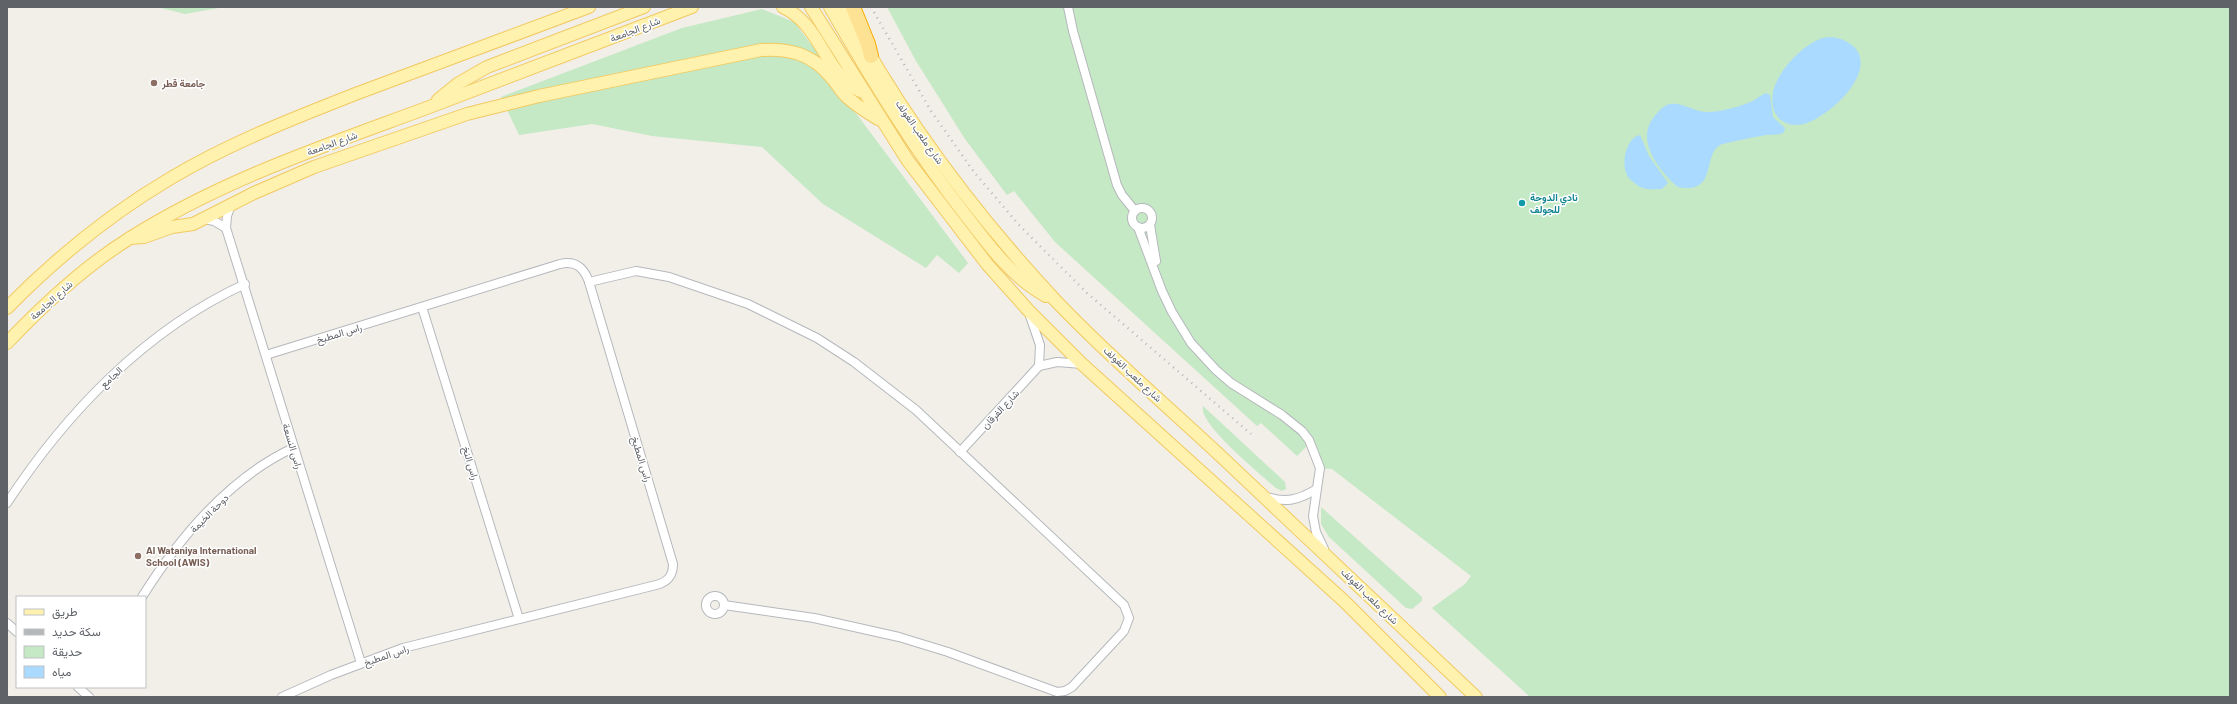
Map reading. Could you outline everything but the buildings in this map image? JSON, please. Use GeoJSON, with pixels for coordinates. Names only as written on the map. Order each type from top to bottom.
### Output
{"type":"FeatureCollection","features":[{"type":"Feature","properties":{"kind":"highway"},"geometry":{"type":"LineString","coordinates":[[853,7],[871,56]]}},
{"type":"Feature","properties":{"kind":"main road"},"geometry":{"type":"LineString","coordinates":[[7,308],[46,270],[100,226],[145,194],[202,160],[296,116],[588,7]]}},
{"type":"Feature","properties":{"kind":"main road"},"geometry":{"type":"LineString","coordinates":[[432,106],[459,83],[487,67],[644,7]]}},
{"type":"Feature","properties":{"kind":"main road","name":"شارع الجامعة"},"geometry":{"type":"LineString","coordinates":[[7,343],[71,282],[130,238],[182,208],[277,163],[692,7]]}},
{"type":"Feature","properties":{"kind":"main road"},"geometry":{"type":"LineString","coordinates":[[783,7],[796,14],[808,25],[840,75],[852,87],[863,93]]}},
{"type":"Feature","properties":{"kind":"main road"},"geometry":{"type":"LineString","coordinates":[[810,7],[863,93],[946,212],[987,264],[1028,310],[1082,364],[1344,601],[1440,697]]}},
{"type":"Feature","properties":{"kind":"main road"},"geometry":{"type":"LineString","coordinates":[[830,7],[891,111],[955,202],[1005,264],[1030,285],[1057,302]]}},
{"type":"Feature","properties":{"kind":"main road","name":"شارع ملعب الغولف"},"geometry":{"type":"LineString","coordinates":[[843,7],[871,56],[924,140],[956,183],[1011,251],[1057,302],[1262,496],[1332,559],[1476,697]]}},
{"type":"Feature","properties":{"kind":"main road"},"geometry":{"type":"LineString","coordinates":[[130,238],[149,236],[172,227],[188,226],[314,167],[466,114],[539,96],[761,50],[785,50],[808,57],[826,71],[844,94],[858,106],[881,120]]}},
{"type":"Feature","properties":{"kind":"main road"},"geometry":{"type":"LineString","coordinates":[[235,203],[277,163]]}},
{"type":"Feature","properties":{"kind":"street"},"geometry":{"type":"LineString","coordinates":[[1068,7],[1071,25],[1117,185],[1122,195],[1135,211]]}},
{"type":"Feature","properties":{"kind":"street"},"geometry":{"type":"LineString","coordinates":[[204,219],[214,221],[226,228],[227,216],[235,203]]}},
{"type":"Feature","properties":{"kind":"street"},"geometry":{"type":"LineString","coordinates":[[1135,211],[1143,208],[1149,210],[1152,218],[1150,225],[1158,269],[1158,277]]}},
{"type":"Feature","properties":{"kind":"street"},"geometry":{"type":"LineString","coordinates":[[1135,211],[1132,220],[1138,227],[1178,324],[1202,356],[1231,383],[1282,415],[1302,431],[1314,449],[1320,468],[1320,477],[1315,490],[1313,516],[1320,543],[1332,559]]}},
{"type":"Feature","properties":{"kind":"street"},"geometry":{"type":"LineString","coordinates":[[1138,227],[1144,228],[1150,225]]}},
{"type":"Feature","properties":{"kind":"street","name":"راس النسعة"},"geometry":{"type":"LineString","coordinates":[[226,228],[266,355],[293,448],[361,663]]}},
{"type":"Feature","properties":{"kind":"street","name":"راس المطبخ"},"geometry":{"type":"LineString","coordinates":[[266,355],[565,263],[575,264],[583,268],[589,282],[673,558],[673,574],[667,581],[656,586],[403,648],[361,663],[282,697]]}},
{"type":"Feature","properties":{"kind":"street"},"geometry":{"type":"LineString","coordinates":[[589,282],[636,271],[653,273],[722,294],[776,316],[817,338],[854,362],[916,410],[1118,599],[1128,612],[1129,618],[1126,628],[1069,689],[1062,692],[1052,691],[962,657],[892,635],[807,617],[724,605]]}},
{"type":"Feature","properties":{"kind":"street","name":"الجامع"},"geometry":{"type":"LineString","coordinates":[[7,503],[55,437],[80,408],[119,370],[158,337],[203,306],[244,284]]}},
{"type":"Feature","properties":{"kind":"street","name":"راس النخ"},"geometry":{"type":"LineString","coordinates":[[422,307],[519,619]]}},
{"type":"Feature","properties":{"kind":"street"},"geometry":{"type":"LineString","coordinates":[[1028,310],[1040,345],[1039,366],[1057,362],[1082,364]]}},
{"type":"Feature","properties":{"kind":"street","name":"شارع الفرقان"},"geometry":{"type":"LineString","coordinates":[[960,452],[1039,366]]}},
{"type":"Feature","properties":{"kind":"street","name":"دوحة الخيمة"},"geometry":{"type":"LineString","coordinates":[[143,596],[182,541],[216,504],[260,467],[293,448]]}},
{"type":"Feature","properties":{"kind":"street"},"geometry":{"type":"LineString","coordinates":[[1262,496],[1280,501],[1290,501],[1298,499],[1315,490]]}},
{"type":"Feature","properties":{"kind":"street"},"geometry":{"type":"LineString","coordinates":[[7,623],[16,631]]}},
{"type":"Feature","properties":{"kind":"street"},"geometry":{"type":"LineString","coordinates":[[81,688],[89,697]]}},
{"type":"Feature","properties":{"kind":"green space"},"geometry":{"type":"Polygon","coordinates":[[[157,7],[224,7],[185,14],[157,7]]]}},
{"type":"Feature","properties":{"kind":"green space","name":"نادي الدوحة للجولف"},"geometry":{"type":"Polygon","coordinates":[[[887,7],[2230,7],[2230,697],[1530,697],[1432,608],[1465,584],[1471,576],[1332,469],[1316,468],[1311,451],[1307,446],[1297,456],[1261,423],[1257,426],[1055,242],[1014,191],[1007,195],[965,139],[916,61],[887,7]]]}},
{"type":"Feature","properties":{"kind":"green space"},"geometry":{"type":"Polygon","coordinates":[[[762,9],[794,22],[817,52],[855,112],[968,263],[959,273],[937,255],[926,268],[823,204],[762,147],[652,136],[592,124],[519,135],[501,97],[682,28],[762,9]]]}},
{"type":"Feature","properties":{"kind":"green space"},"geometry":{"type":"Polygon","coordinates":[[[1203,406],[1285,482],[1286,489],[1282,491],[1276,488],[1232,449],[1210,425],[1204,414],[1203,406]]]}},
{"type":"Feature","properties":{"kind":"green space"},"geometry":{"type":"Polygon","coordinates":[[[1321,507],[1422,597],[1422,601],[1412,609],[1406,608],[1329,537],[1321,524],[1321,507]]]}},
{"type":"Feature","properties":{"kind":"water"},"geometry":{"type":"Polygon","coordinates":[[[1828,37],[1838,38],[1847,42],[1853,46],[1860,56],[1860,69],[1855,81],[1835,106],[1822,115],[1809,122],[1798,125],[1789,124],[1782,121],[1777,116],[1772,102],[1778,79],[1792,59],[1806,47],[1813,42],[1828,37]]]}},
{"type":"Feature","properties":{"kind":"water"},"geometry":{"type":"Polygon","coordinates":[[[1766,93],[1770,95],[1773,117],[1785,128],[1784,132],[1776,135],[1762,136],[1720,145],[1711,157],[1704,180],[1699,185],[1691,188],[1678,187],[1657,164],[1648,145],[1647,135],[1649,126],[1654,117],[1665,106],[1676,104],[1701,111],[1715,112],[1744,105],[1766,93]]]}},
{"type":"Feature","properties":{"kind":"water"},"geometry":{"type":"Polygon","coordinates":[[[1640,135],[1649,156],[1668,183],[1662,189],[1642,188],[1632,181],[1627,175],[1625,170],[1626,152],[1631,141],[1640,135]]]}},
{"type":"Feature","properties":{"kind":"railway"},"geometry":{"type":"LineString","coordinates":[[871,7],[931,111],[974,172],[1019,225],[1087,293],[1251,434]]}},
{"type":"Feature","properties":{"kind":"place","name":"جامعة قطر"},"geometry":{"type":"Point","coordinates":[154,83]}},
{"type":"Feature","properties":{"kind":"place","name":"نادي الدوحة للجولف"},"geometry":{"type":"Point","coordinates":[1522,203]}},
{"type":"Feature","properties":{"kind":"place","name":"Al Wataniya International School (AWIS)"},"geometry":{"type":"Point","coordinates":[138,556]}}]}
